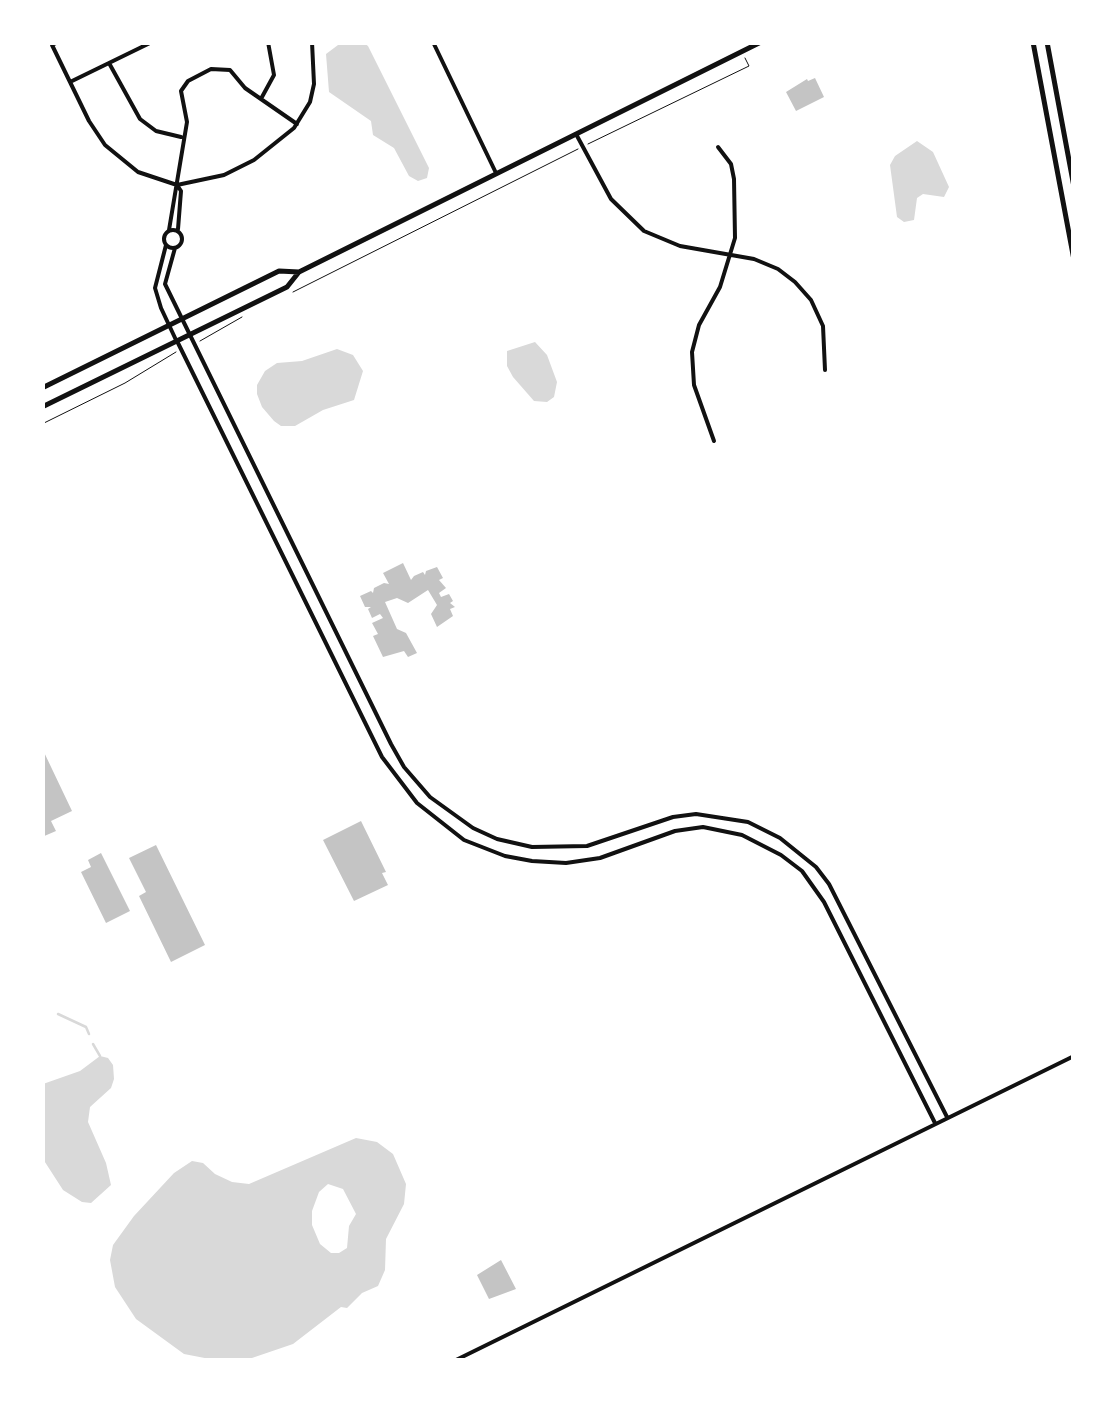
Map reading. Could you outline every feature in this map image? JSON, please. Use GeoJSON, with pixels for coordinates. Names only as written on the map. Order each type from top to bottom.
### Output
{"type":"FeatureCollection","features":[{"type":"Feature","properties":{"kind":"main road"},"geometry":{"type":"LineString","coordinates":[[1033,42],[1074,260]]}},
{"type":"Feature","properties":{"kind":"main road"},"geometry":{"type":"LineString","coordinates":[[1047,42],[1074,187]]}},
{"type":"Feature","properties":{"kind":"main road"},"geometry":{"type":"LineString","coordinates":[[42,407],[287,287],[299,272],[759,43]]}},
{"type":"Feature","properties":{"kind":"main road"},"geometry":{"type":"LineString","coordinates":[[42,388],[280,271],[299,272]]}},
{"type":"Feature","properties":{"kind":"street"},"geometry":{"type":"LineString","coordinates":[[58,42],[52,46],[93,129],[113,154],[138,172],[177,185],[224,174],[254,160],[297,124],[310,102],[314,84],[312,42]]}},
{"type":"Feature","properties":{"kind":"street"},"geometry":{"type":"LineString","coordinates":[[70,82],[152,42]]}},
{"type":"Feature","properties":{"kind":"street"},"geometry":{"type":"LineString","coordinates":[[262,97],[274,74],[268,42]]}},
{"type":"Feature","properties":{"kind":"street"},"geometry":{"type":"LineString","coordinates":[[433,42],[496,173]]}},
{"type":"Feature","properties":{"kind":"street"},"geometry":{"type":"LineString","coordinates":[[110,63],[140,119],[156,131],[184,138]]}},
{"type":"Feature","properties":{"kind":"street"},"geometry":{"type":"LineString","coordinates":[[297,124],[245,88],[225,68],[196,76],[184,85],[181,92],[187,122],[156,288],[169,325],[382,757],[417,804],[464,840],[505,856],[566,863],[600,858],[675,831],[702,827],[742,835],[782,856],[802,872],[824,902],[935,1123]]}},
{"type":"Feature","properties":{"kind":"street"},"geometry":{"type":"LineString","coordinates":[[576,134],[611,199],[644,231],[669,243],[767,263],[803,290],[823,326],[825,370]]}},
{"type":"Feature","properties":{"kind":"street"},"geometry":{"type":"LineString","coordinates":[[714,441],[694,384],[692,352],[700,325],[720,287],[736,221],[731,164],[718,147]]}},
{"type":"Feature","properties":{"kind":"street"},"geometry":{"type":"LineString","coordinates":[[177,185],[181,191],[178,231],[182,240],[175,248],[166,284],[390,744],[421,788],[473,828],[532,848],[588,846],[673,817],[696,814],[734,819],[780,838],[808,860],[829,884],[947,1117]]}},
{"type":"Feature","properties":{"kind":"street"},"geometry":{"type":"LineString","coordinates":[[169,230],[178,231]]}},
{"type":"Feature","properties":{"kind":"street"},"geometry":{"type":"LineString","coordinates":[[166,245],[175,248]]}},
{"type":"Feature","properties":{"kind":"street"},"geometry":{"type":"LineString","coordinates":[[456,1360],[1074,1056]]}},
{"type":"Feature","properties":{"kind":"path"},"geometry":{"type":"LineString","coordinates":[[295,291],[749,66],[747,62]]}},
{"type":"Feature","properties":{"kind":"path"},"geometry":{"type":"LineString","coordinates":[[207,337],[246,315]]}},
{"type":"Feature","properties":{"kind":"path"},"geometry":{"type":"LineString","coordinates":[[42,424],[125,383],[168,356]]}},
{"type":"Feature","properties":{"kind":"shaded area"},"geometry":{"type":"Polygon","coordinates":[[[342,42],[368,46],[429,168],[427,178],[418,181],[409,176],[394,148],[373,135],[371,121],[329,92],[326,54],[342,42]]]}},
{"type":"Feature","properties":{"kind":"shaded area"},"geometry":{"type":"Polygon","coordinates":[[[917,141],[933,152],[949,187],[944,197],[923,194],[917,198],[914,220],[904,222],[897,217],[890,165],[895,156],[917,141]]]}},
{"type":"Feature","properties":{"kind":"shaded area"},"geometry":{"type":"Polygon","coordinates":[[[535,342],[547,355],[557,382],[554,397],[547,402],[534,401],[507,366],[507,351],[535,342]]]}},
{"type":"Feature","properties":{"kind":"shaded area"},"geometry":{"type":"Polygon","coordinates":[[[337,349],[353,355],[363,371],[354,400],[323,410],[295,426],[281,426],[274,421],[257,394],[265,371],[277,363],[302,361],[337,349]]]}},
{"type":"Feature","properties":{"kind":"shaded area"},"geometry":{"type":"Polygon","coordinates":[[[100,1056],[113,1065],[114,1079],[111,1088],[90,1107],[88,1122],[111,1185],[91,1203],[63,1190],[43,1159],[43,1084],[80,1071],[100,1056]]]}},
{"type":"Feature","properties":{"kind":"shaded area"},"geometry":{"type":"Polygon","coordinates":[[[356,1138],[377,1142],[393,1154],[406,1184],[404,1204],[386,1239],[385,1270],[378,1286],[362,1293],[347,1308],[341,1307],[293,1344],[249,1359],[215,1360],[184,1354],[136,1319],[115,1287],[110,1260],[113,1245],[174,1173],[192,1161],[203,1163],[232,1182],[249,1184],[356,1138]],[[328,1184],[319,1192],[312,1211],[312,1225],[320,1244],[331,1253],[347,1248],[349,1226],[356,1214],[343,1189],[328,1184]]]}},
{"type":"Feature","properties":{"kind":"building"},"geometry":{"type":"Polygon","coordinates":[[[815,78],[824,97],[796,111],[786,92],[815,78]]]}},
{"type":"Feature","properties":{"kind":"building"},"geometry":{"type":"Polygon","coordinates":[[[403,563],[411,580],[437,567],[443,578],[439,580],[446,588],[439,593],[441,597],[449,594],[455,607],[450,609],[453,616],[437,627],[431,614],[437,605],[428,590],[408,603],[397,598],[385,602],[397,629],[406,633],[417,653],[408,657],[404,651],[383,657],[373,636],[378,634],[372,623],[383,618],[380,614],[372,618],[368,609],[371,607],[365,607],[360,596],[389,584],[383,573],[403,563]]]}},
{"type":"Feature","properties":{"kind":"building"},"geometry":{"type":"Polygon","coordinates":[[[42,748],[72,811],[51,821],[56,831],[42,837],[42,748]]]}},
{"type":"Feature","properties":{"kind":"building"},"geometry":{"type":"Polygon","coordinates":[[[361,821],[386,872],[382,873],[388,885],[354,901],[323,840],[361,821]]]}},
{"type":"Feature","properties":{"kind":"building"},"geometry":{"type":"Polygon","coordinates":[[[156,845],[205,945],[171,962],[139,896],[146,892],[129,858],[156,845]]]}},
{"type":"Feature","properties":{"kind":"building"},"geometry":{"type":"Polygon","coordinates":[[[101,853],[130,911],[106,923],[81,872],[91,867],[88,860],[101,853]]]}},
{"type":"Feature","properties":{"kind":"building"},"geometry":{"type":"Polygon","coordinates":[[[501,1260],[516,1289],[489,1299],[477,1275],[501,1260]]]}},
{"type":"Feature","properties":{"kind":"waterway"},"geometry":{"type":"LineString","coordinates":[[58,1014],[86,1027],[89,1034]]}},
{"type":"Feature","properties":{"kind":"waterway"},"geometry":{"type":"LineString","coordinates":[[93,1044],[100,1056]]}}]}
